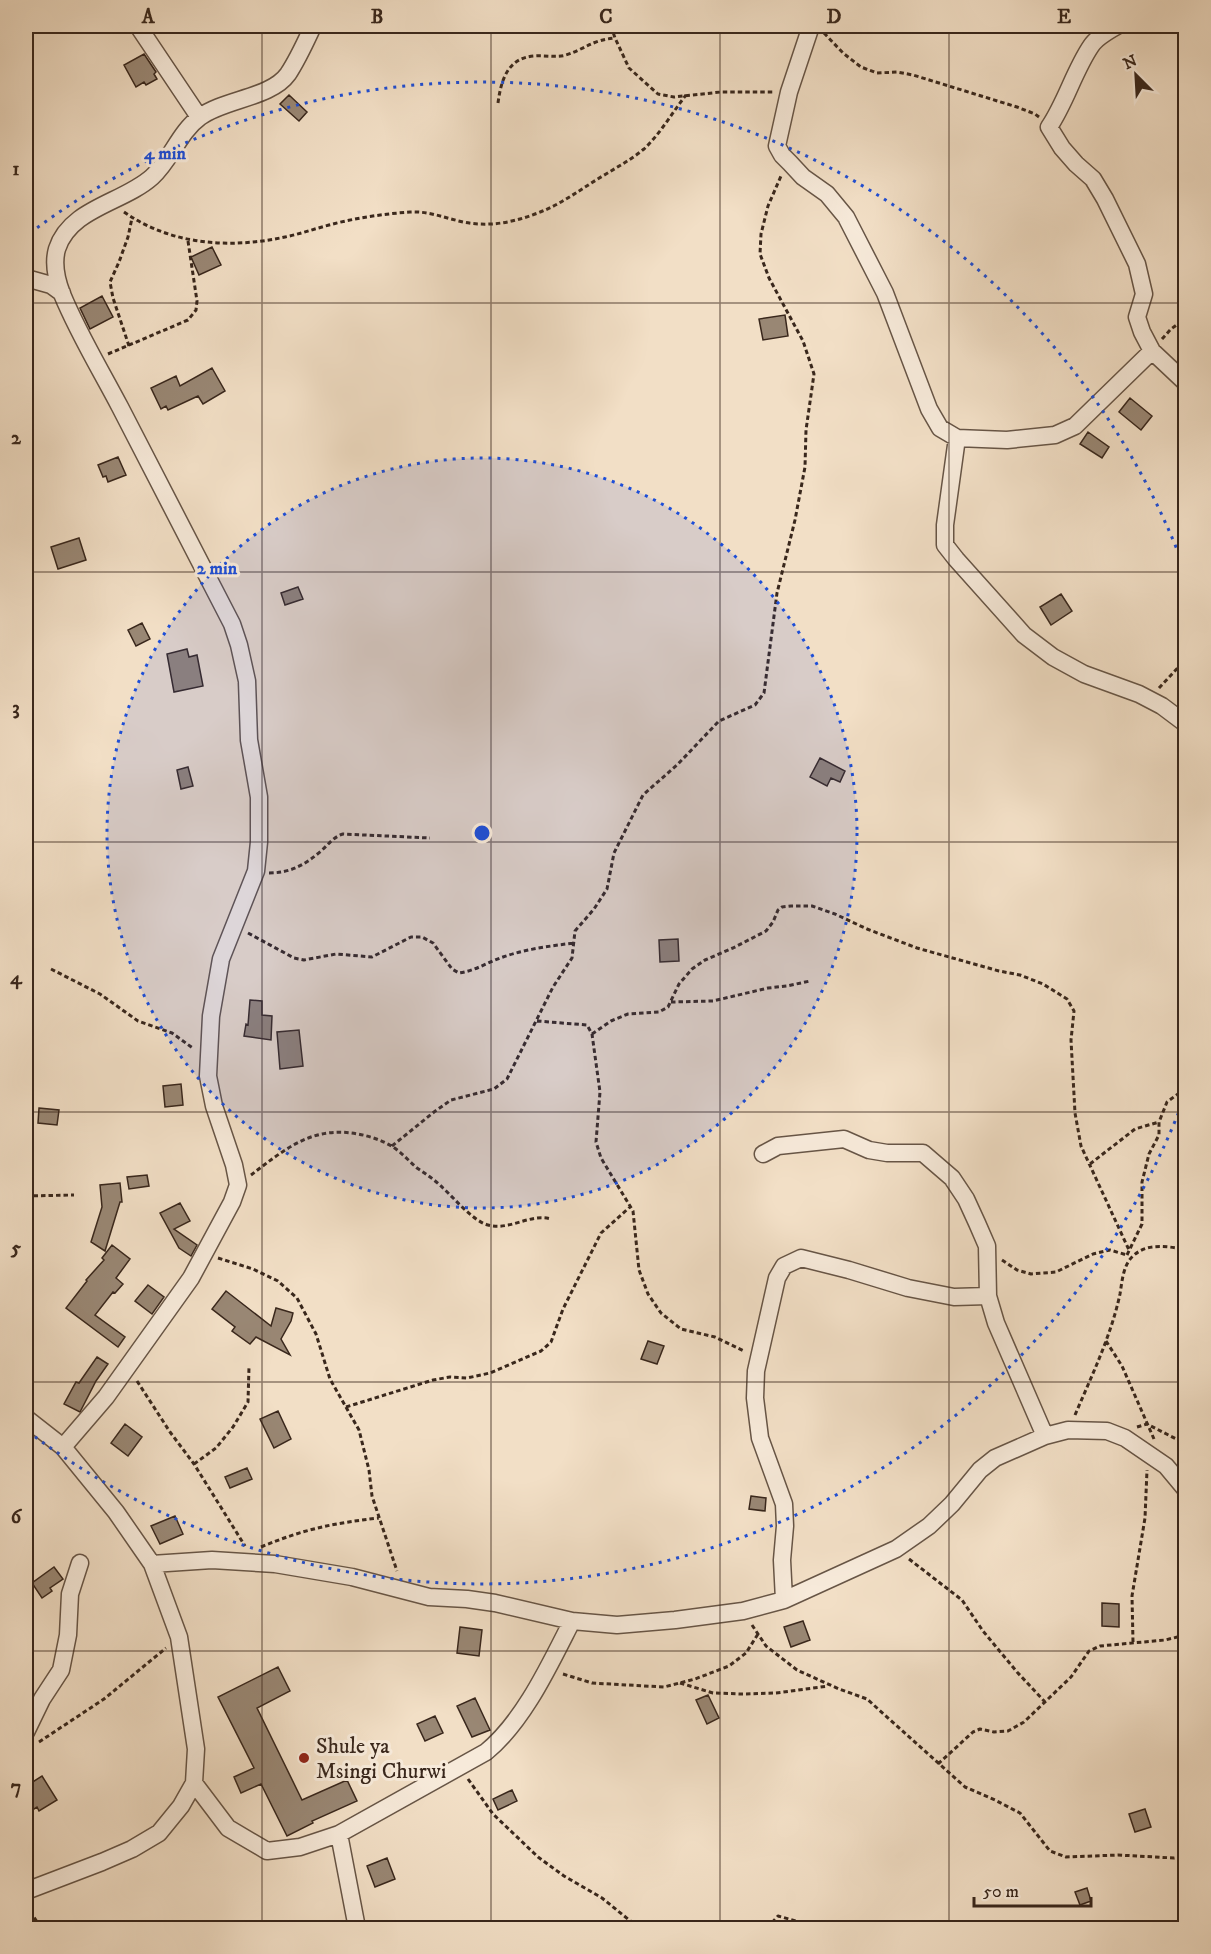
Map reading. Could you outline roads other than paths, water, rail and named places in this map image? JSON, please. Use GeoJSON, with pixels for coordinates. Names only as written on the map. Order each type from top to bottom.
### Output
{"type":"FeatureCollection","features":[{"type":"Feature","properties":{"kind":"street"},"geometry":{"type":"LineString","coordinates":[[138,26],[200,117]]}},
{"type":"Feature","properties":{"kind":"street"},"geometry":{"type":"LineString","coordinates":[[63,1447],[106,1397],[191,1278],[232,1202],[238,1185],[214,1106],[208,1076],[208,1058],[211,1016],[221,959],[232,926],[256,871],[259,842],[259,797],[249,740],[247,681],[239,645],[223,607],[62,293],[56,263],[57,250],[70,227],[82,216],[111,202],[152,177],[164,164],[184,134],[200,117],[228,103],[273,86],[287,75],[314,26]]}},
{"type":"Feature","properties":{"kind":"street"},"geometry":{"type":"LineString","coordinates":[[1117,26],[1092,44],[1078,69],[1061,109],[1049,127],[1062,148],[1093,179],[1137,264],[1144,294],[1137,316],[1142,332],[1152,351],[1185,383]]}},
{"type":"Feature","properties":{"kind":"street"},"geometry":{"type":"LineString","coordinates":[[817,29],[789,92],[777,146],[790,164],[803,177],[827,194],[846,217],[885,293],[929,409],[940,428],[957,438],[1007,440],[1055,435],[1074,426],[1152,351]]}},
{"type":"Feature","properties":{"kind":"street"},"geometry":{"type":"LineString","coordinates":[[26,278],[51,285],[62,293]]}},
{"type":"Feature","properties":{"kind":"street"},"geometry":{"type":"LineString","coordinates":[[957,438],[945,525],[945,545],[1024,635],[1046,652],[1084,674],[1149,699],[1185,723]]}},
{"type":"Feature","properties":{"kind":"street"},"geometry":{"type":"LineString","coordinates":[[763,1154],[778,1146],[844,1139],[869,1150],[887,1153],[922,1153],[952,1178],[966,1199],[987,1246],[988,1296],[996,1323],[1045,1436]]}},
{"type":"Feature","properties":{"kind":"street"},"geometry":{"type":"LineString","coordinates":[[784,1600],[782,1560],[784,1504],[760,1438],[755,1398],[756,1371],[777,1278],[784,1266],[801,1258],[908,1288],[954,1297],[988,1296]]}},
{"type":"Feature","properties":{"kind":"street"},"geometry":{"type":"LineString","coordinates":[[26,1418],[63,1447],[116,1512],[152,1563],[179,1637],[196,1749],[194,1783],[159,1833],[132,1849],[26,1891]]}},
{"type":"Feature","properties":{"kind":"street"},"geometry":{"type":"LineString","coordinates":[[152,1563],[252,1557],[275,1564],[352,1577],[429,1597],[495,1603],[572,1621],[617,1624],[675,1620],[744,1611],[784,1600],[896,1549],[929,1526],[952,1504],[980,1470],[995,1458],[1045,1436],[1068,1430],[1107,1431],[1125,1438],[1166,1466],[1185,1490]]}},
{"type":"Feature","properties":{"kind":"street"},"geometry":{"type":"LineString","coordinates":[[30,1738],[42,1699],[61,1670],[68,1635],[70,1594],[80,1563]]}},
{"type":"Feature","properties":{"kind":"street"},"geometry":{"type":"LineString","coordinates":[[194,1783],[228,1828],[267,1851],[300,1847],[339,1834],[486,1752],[500,1741],[511,1728],[547,1669],[572,1621]]}},
{"type":"Feature","properties":{"kind":"street"},"geometry":{"type":"LineString","coordinates":[[339,1834],[357,1929]]}},
{"type":"Feature","properties":{"kind":"place","name":"Shule ya Msingi Churwi"},"geometry":{"type":"Point","coordinates":[304,1758]}}]}
